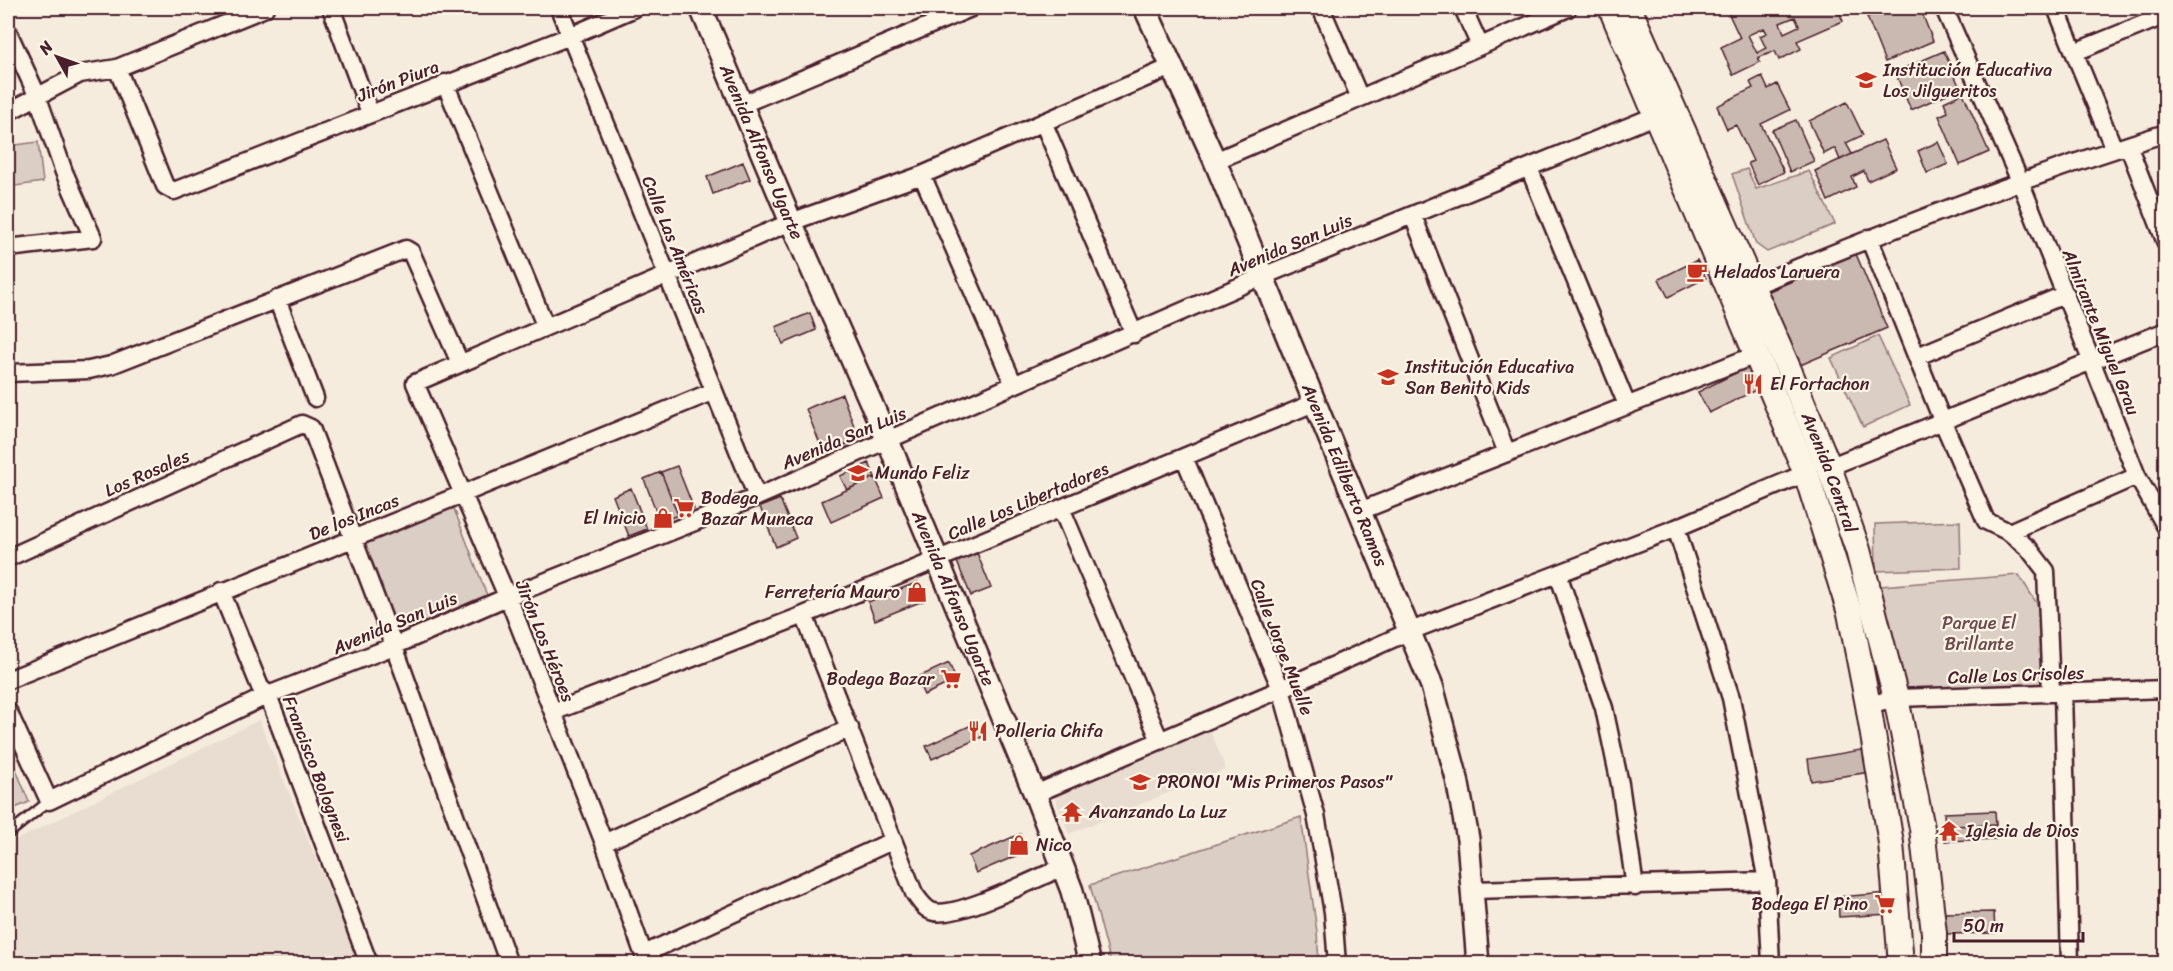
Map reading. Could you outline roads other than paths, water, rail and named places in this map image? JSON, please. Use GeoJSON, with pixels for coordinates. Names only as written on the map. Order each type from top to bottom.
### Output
{"type":"FeatureCollection","features":[{"type":"Feature","properties":{"kind":"main road","name":"Avenida Central"},"geometry":{"type":"LineString","coordinates":[[1611,8],[1758,354],[1858,550],[1896,698],[1922,828],[1934,933],[1934,963]]}},
{"type":"Feature","properties":{"kind":"main road","name":"Avenida Central"},"geometry":{"type":"LineString","coordinates":[[1629,8],[1753,286],[1818,470],[1868,705],[1891,843],[1901,963]]}},
{"type":"Feature","properties":{"kind":"street"},"geometry":{"type":"LineString","coordinates":[[8,112],[80,74],[117,68],[265,8]]}},
{"type":"Feature","properties":{"kind":"street"},"geometry":{"type":"LineString","coordinates":[[331,8],[370,112]]}},
{"type":"Feature","properties":{"kind":"street","name":"Calle Las Américas"},"geometry":{"type":"LineString","coordinates":[[559,8],[665,275],[757,497]]}},
{"type":"Feature","properties":{"kind":"street","name":"Jirón Piura"},"geometry":{"type":"LineString","coordinates":[[117,68],[165,186],[174,191],[370,112],[570,36],[635,8]]}},
{"type":"Feature","properties":{"kind":"street","name":"Avenida Alfonso Ugarte"},"geometry":{"type":"LineString","coordinates":[[701,8],[791,222],[888,441],[1035,794],[1072,891],[1090,963]]}},
{"type":"Feature","properties":{"kind":"street"},"geometry":{"type":"LineString","coordinates":[[743,104],[971,8]]}},
{"type":"Feature","properties":{"kind":"street","name":"Avenida Edilberto Ramos"},"geometry":{"type":"LineString","coordinates":[[1145,8],[1215,161],[1432,686],[1457,779],[1468,839],[1474,890],[1478,963]]}},
{"type":"Feature","properties":{"kind":"street"},"geometry":{"type":"LineString","coordinates":[[1321,8],[1360,98]]}},
{"type":"Feature","properties":{"kind":"street"},"geometry":{"type":"LineString","coordinates":[[1463,8],[1480,46]]}},
{"type":"Feature","properties":{"kind":"street"},"geometry":{"type":"LineString","coordinates":[[1215,161],[1568,8]]}},
{"type":"Feature","properties":{"kind":"street","name":"Almirante Miguel Grau"},"geometry":{"type":"LineString","coordinates":[[1944,8],[2020,181],[2137,476],[2166,526]]}},
{"type":"Feature","properties":{"kind":"street"},"geometry":{"type":"LineString","coordinates":[[2056,8],[2166,243]]}},
{"type":"Feature","properties":{"kind":"street"},"geometry":{"type":"LineString","coordinates":[[2075,52],[2166,15]]}},
{"type":"Feature","properties":{"kind":"street"},"geometry":{"type":"LineString","coordinates":[[8,32],[37,95],[64,172],[93,238],[8,248]]}},
{"type":"Feature","properties":{"kind":"street"},"geometry":{"type":"LineString","coordinates":[[8,373],[89,370],[111,365],[406,249],[411,252],[460,363],[791,222],[922,175],[1171,67]]}},
{"type":"Feature","properties":{"kind":"street"},"geometry":{"type":"LineString","coordinates":[[445,83],[545,325]]}},
{"type":"Feature","properties":{"kind":"street","name":"Avenida San Luis"},"geometry":{"type":"LineString","coordinates":[[50,801],[268,695],[394,646],[507,597],[757,497],[1263,276],[1657,115]]}},
{"type":"Feature","properties":{"kind":"street"},"geometry":{"type":"LineString","coordinates":[[1043,122],[1134,334]]}},
{"type":"Feature","properties":{"kind":"street"},"geometry":{"type":"LineString","coordinates":[[1753,286],[1869,238],[2020,181],[2166,133]]}},
{"type":"Feature","properties":{"kind":"street"},"geometry":{"type":"LineString","coordinates":[[1529,168],[1627,405]]}},
{"type":"Feature","properties":{"kind":"street"},"geometry":{"type":"LineString","coordinates":[[922,175],[1014,385]]}},
{"type":"Feature","properties":{"kind":"street"},"geometry":{"type":"LineString","coordinates":[[1413,216],[1507,453]]}},
{"type":"Feature","properties":{"kind":"street"},"geometry":{"type":"LineString","coordinates":[[1869,238],[1942,420],[1986,521],[2009,532],[2029,549],[2046,571],[2057,693],[2070,963]]}},
{"type":"Feature","properties":{"kind":"street"},"geometry":{"type":"LineString","coordinates":[[1917,356],[2066,294]]}},
{"type":"Feature","properties":{"kind":"street"},"geometry":{"type":"LineString","coordinates":[[277,299],[315,398]]}},
{"type":"Feature","properties":{"kind":"street"},"geometry":{"type":"LineString","coordinates":[[1035,794],[1408,632],[1676,528],[2166,331]]}},
{"type":"Feature","properties":{"kind":"street"},"geometry":{"type":"LineString","coordinates":[[1360,511],[1758,354]]}},
{"type":"Feature","properties":{"kind":"street","name":"Jirón Los Héroes"},"geometry":{"type":"LineString","coordinates":[[460,363],[415,383],[507,597],[604,843],[646,959]]}},
{"type":"Feature","properties":{"kind":"street","name":"De los Incas"},"geometry":{"type":"LineString","coordinates":[[8,680],[714,391]]}},
{"type":"Feature","properties":{"kind":"street","name":"Calle Los Libertadores"},"geometry":{"type":"LineString","coordinates":[[553,712],[804,615],[1316,402]]}},
{"type":"Feature","properties":{"kind":"street","name":"Los Rosales"},"geometry":{"type":"LineString","coordinates":[[8,558],[302,424],[310,428],[354,539]]}},
{"type":"Feature","properties":{"kind":"street","name":"Calle Jorge Muelle"},"geometry":{"type":"LineString","coordinates":[[1184,457],[1281,689],[1316,815],[1333,912],[1337,963]]}},
{"type":"Feature","properties":{"kind":"street"},"geometry":{"type":"LineString","coordinates":[[2009,532],[2137,476]]}},
{"type":"Feature","properties":{"kind":"street"},"geometry":{"type":"LineString","coordinates":[[1061,508],[1160,741]]}},
{"type":"Feature","properties":{"kind":"street"},"geometry":{"type":"LineString","coordinates":[[1676,528],[1731,698],[1767,881],[1771,963]]}},
{"type":"Feature","properties":{"kind":"street"},"geometry":{"type":"LineString","coordinates":[[354,539],[509,963]]}},
{"type":"Feature","properties":{"kind":"street"},"geometry":{"type":"LineString","coordinates":[[1558,574],[1604,708],[1620,784],[1635,887]]}},
{"type":"Feature","properties":{"kind":"street","name":"Francisco Bolognesi"},"geometry":{"type":"LineString","coordinates":[[221,591],[260,687],[268,695],[369,963]]}},
{"type":"Feature","properties":{"kind":"street"},"geometry":{"type":"LineString","coordinates":[[804,615],[850,728],[892,841],[914,893],[924,907],[933,912],[953,912],[1063,867]]}},
{"type":"Feature","properties":{"kind":"street","name":"Calle Los Crisoles"},"geometry":{"type":"LineString","coordinates":[[1868,705],[1896,698],[2166,688]]}},
{"type":"Feature","properties":{"kind":"street"},"geometry":{"type":"LineString","coordinates":[[8,711],[50,801]]}},
{"type":"Feature","properties":{"kind":"street"},"geometry":{"type":"LineString","coordinates":[[604,843],[850,728]]}},
{"type":"Feature","properties":{"kind":"street"},"geometry":{"type":"LineString","coordinates":[[646,959],[892,841]]}},
{"type":"Feature","properties":{"kind":"street"},"geometry":{"type":"LineString","coordinates":[[1474,890],[1635,887],[1767,881]]}},
{"type":"Feature","properties":{"kind":"lane"},"geometry":{"type":"LineString","coordinates":[[8,834],[50,801]]}},
{"type":"Feature","properties":{"kind":"place","name":"Institución Educativa Los Jilgueritos"},"geometry":{"type":"Point","coordinates":[1866,80]}},
{"type":"Feature","properties":{"kind":"place","name":"Helados Laruera"},"geometry":{"type":"Point","coordinates":[1697,272]}},
{"type":"Feature","properties":{"kind":"place","name":"Institución Educativa San Benito Kids"},"geometry":{"type":"Point","coordinates":[1388,377]}},
{"type":"Feature","properties":{"kind":"place","name":"El Fortachon"},"geometry":{"type":"Point","coordinates":[1753,384]}},
{"type":"Feature","properties":{"kind":"place","name":"Mundo Feliz"},"geometry":{"type":"Point","coordinates":[858,473]}},
{"type":"Feature","properties":{"kind":"place","name":"Bodega Bazar Muneca"},"geometry":{"type":"Point","coordinates":[684,508]}},
{"type":"Feature","properties":{"kind":"place","name":"El Inicio"},"geometry":{"type":"Point","coordinates":[663,518]}},
{"type":"Feature","properties":{"kind":"place","name":"Ferretería Mauro"},"geometry":{"type":"Point","coordinates":[917,592]}},
{"type":"Feature","properties":{"kind":"place","name":"Bodega Bazar"},"geometry":{"type":"Point","coordinates":[951,679]}},
{"type":"Feature","properties":{"kind":"place","name":"Polleria Chifa"},"geometry":{"type":"Point","coordinates":[978,731]}},
{"type":"Feature","properties":{"kind":"place","name":"PRONOI \"Mis Primeros Pasos\""},"geometry":{"type":"Point","coordinates":[1140,782]}},
{"type":"Feature","properties":{"kind":"place","name":"Avanzando La Luz"},"geometry":{"type":"Point","coordinates":[1072,812]}},
{"type":"Feature","properties":{"kind":"place","name":"Iglesia de Dios"},"geometry":{"type":"Point","coordinates":[1949,831]}},
{"type":"Feature","properties":{"kind":"place","name":"Nico"},"geometry":{"type":"Point","coordinates":[1019,845]}},
{"type":"Feature","properties":{"kind":"place","name":"Bodega El Pino"},"geometry":{"type":"Point","coordinates":[1885,904]}},
{"type":"Feature","properties":{"kind":"park label","name":"Parque El Brillante"},"geometry":{"type":"Point","coordinates":[1979,633]}}]}
